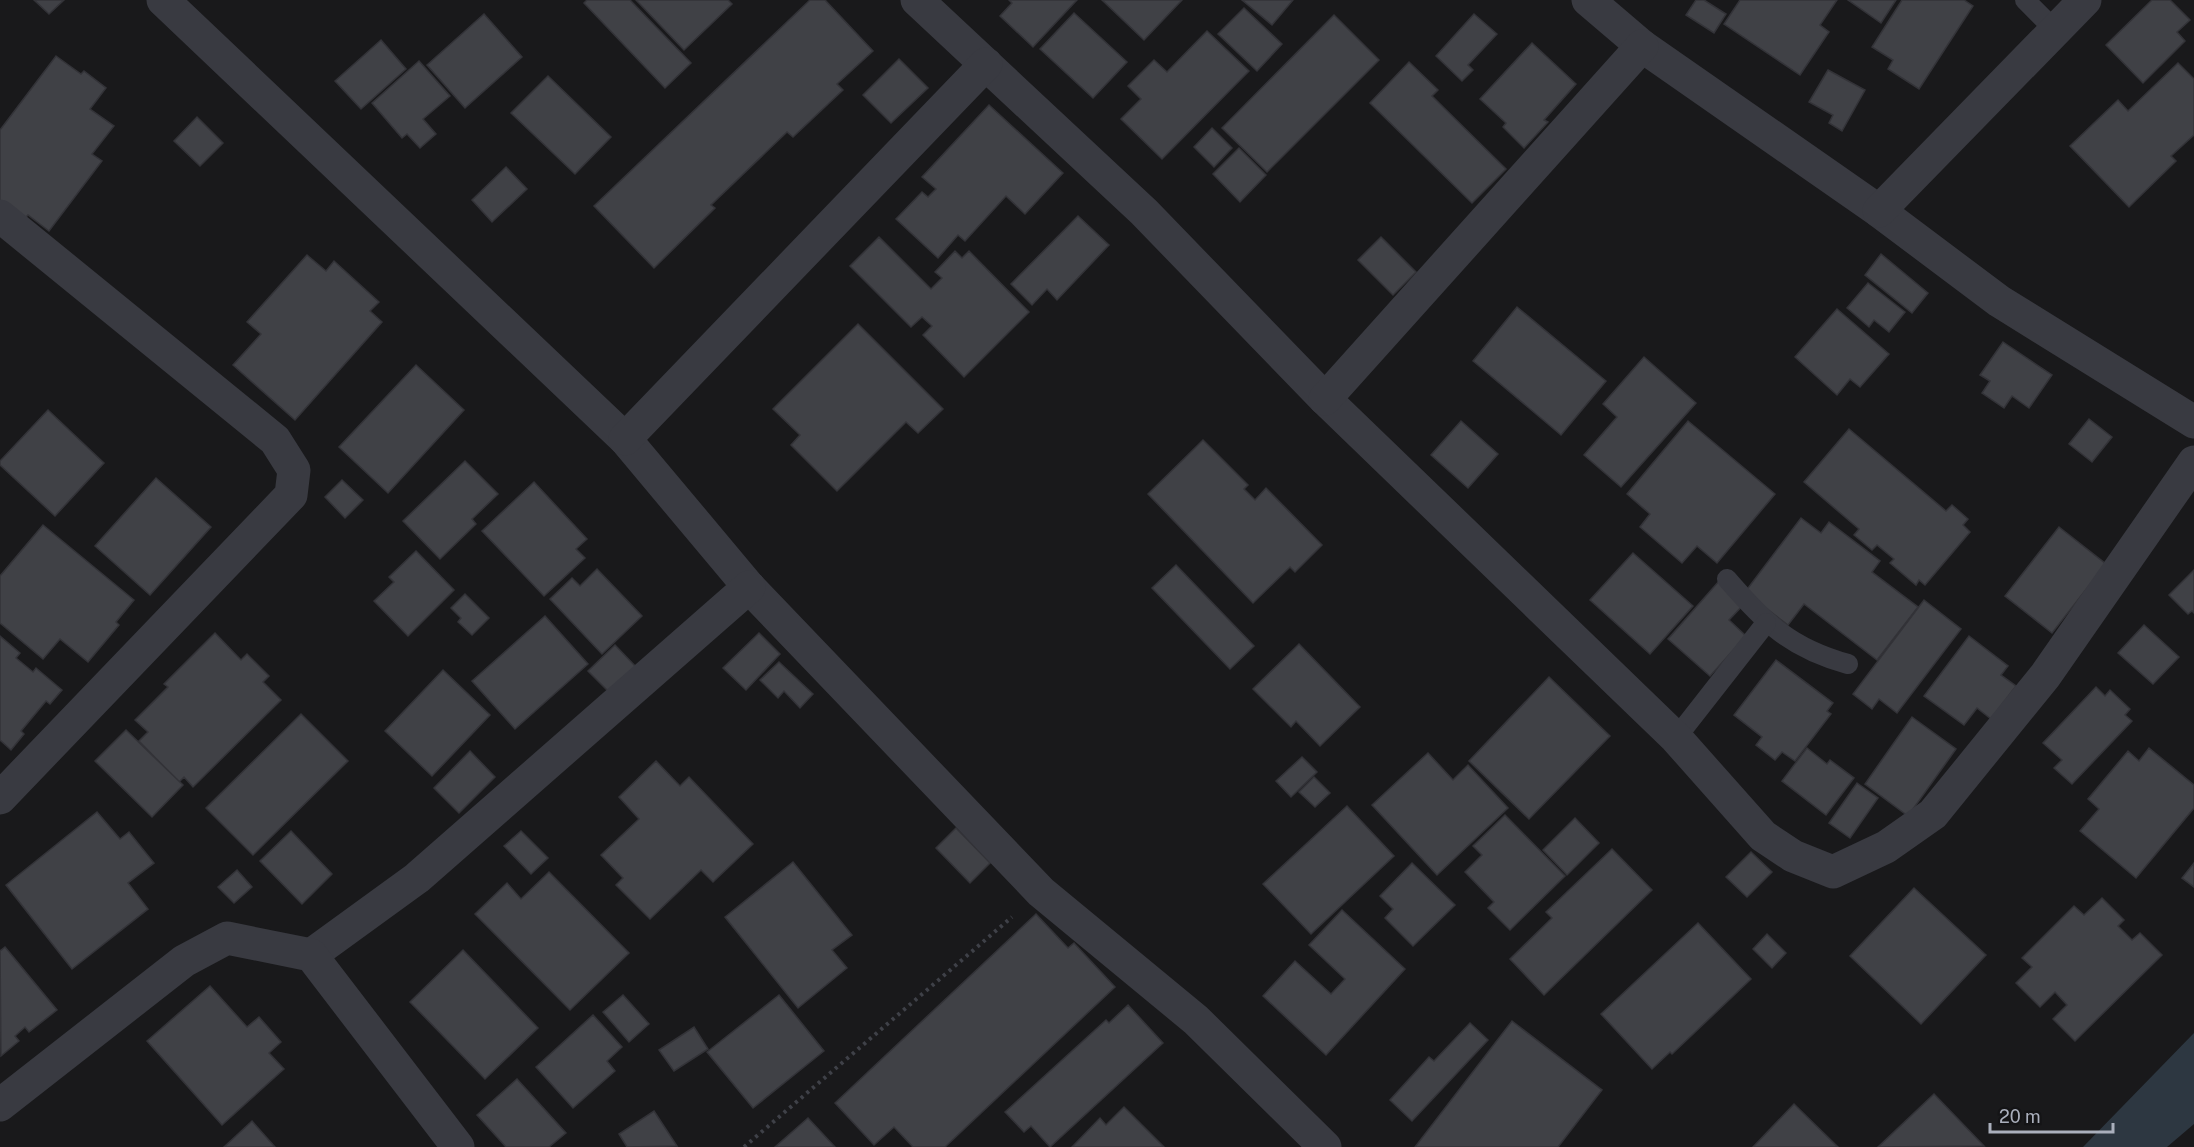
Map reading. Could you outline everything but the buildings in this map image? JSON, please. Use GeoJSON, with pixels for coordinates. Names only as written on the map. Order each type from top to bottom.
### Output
{"type":"FeatureCollection","features":[{"type":"Feature","properties":{"kind":"street"},"geometry":{"type":"LineString","coordinates":[[163,0],[625,439],[749,587],[1041,892],[1196,1020],[1325,1147]]}},
{"type":"Feature","properties":{"kind":"street"},"geometry":{"type":"LineString","coordinates":[[917,0],[1144,212],[1325,399],[1677,738],[1763,836],[1792,856],[1833,872],[1886,848],[1933,814],[2045,676],[2194,462]]}},
{"type":"Feature","properties":{"kind":"street"},"geometry":{"type":"LineString","coordinates":[[1588,0],[1642,46],[1878,211],[1999,301],[2194,422]]}},
{"type":"Feature","properties":{"kind":"street"},"geometry":{"type":"LineString","coordinates":[[1878,211],[2085,0]]}},
{"type":"Feature","properties":{"kind":"street"},"geometry":{"type":"LineString","coordinates":[[1325,399],[1642,46]]}},
{"type":"Feature","properties":{"kind":"street"},"geometry":{"type":"LineString","coordinates":[[625,439],[986,64]]}},
{"type":"Feature","properties":{"kind":"street"},"geometry":{"type":"LineString","coordinates":[[0,216],[275,440],[294,470],[291,495],[0,798]]}},
{"type":"Feature","properties":{"kind":"street"},"geometry":{"type":"LineString","coordinates":[[311,955],[417,878],[749,587]]}},
{"type":"Feature","properties":{"kind":"street"},"geometry":{"type":"LineString","coordinates":[[0,1105],[184,961],[227,938],[311,955],[458,1147]]}},
{"type":"Feature","properties":{"kind":"lane"},"geometry":{"type":"LineString","coordinates":[[2025,0],[2056,31]]}},
{"type":"Feature","properties":{"kind":"lane"},"geometry":{"type":"LineString","coordinates":[[1727,579],[1766,623],[1823,657],[1848,664]]}},
{"type":"Feature","properties":{"kind":"lane"},"geometry":{"type":"LineString","coordinates":[[1677,738],[1766,623]]}},
{"type":"Feature","properties":{"kind":"path"},"geometry":{"type":"LineString","coordinates":[[744,1147],[1041,892]]}},
{"type":"Feature","properties":{"kind":"shaded area"},"geometry":{"type":"Polygon","coordinates":[[[2194,1033],[2194,1124],[2167,1147],[2083,1147],[2194,1033]]]}}]}
